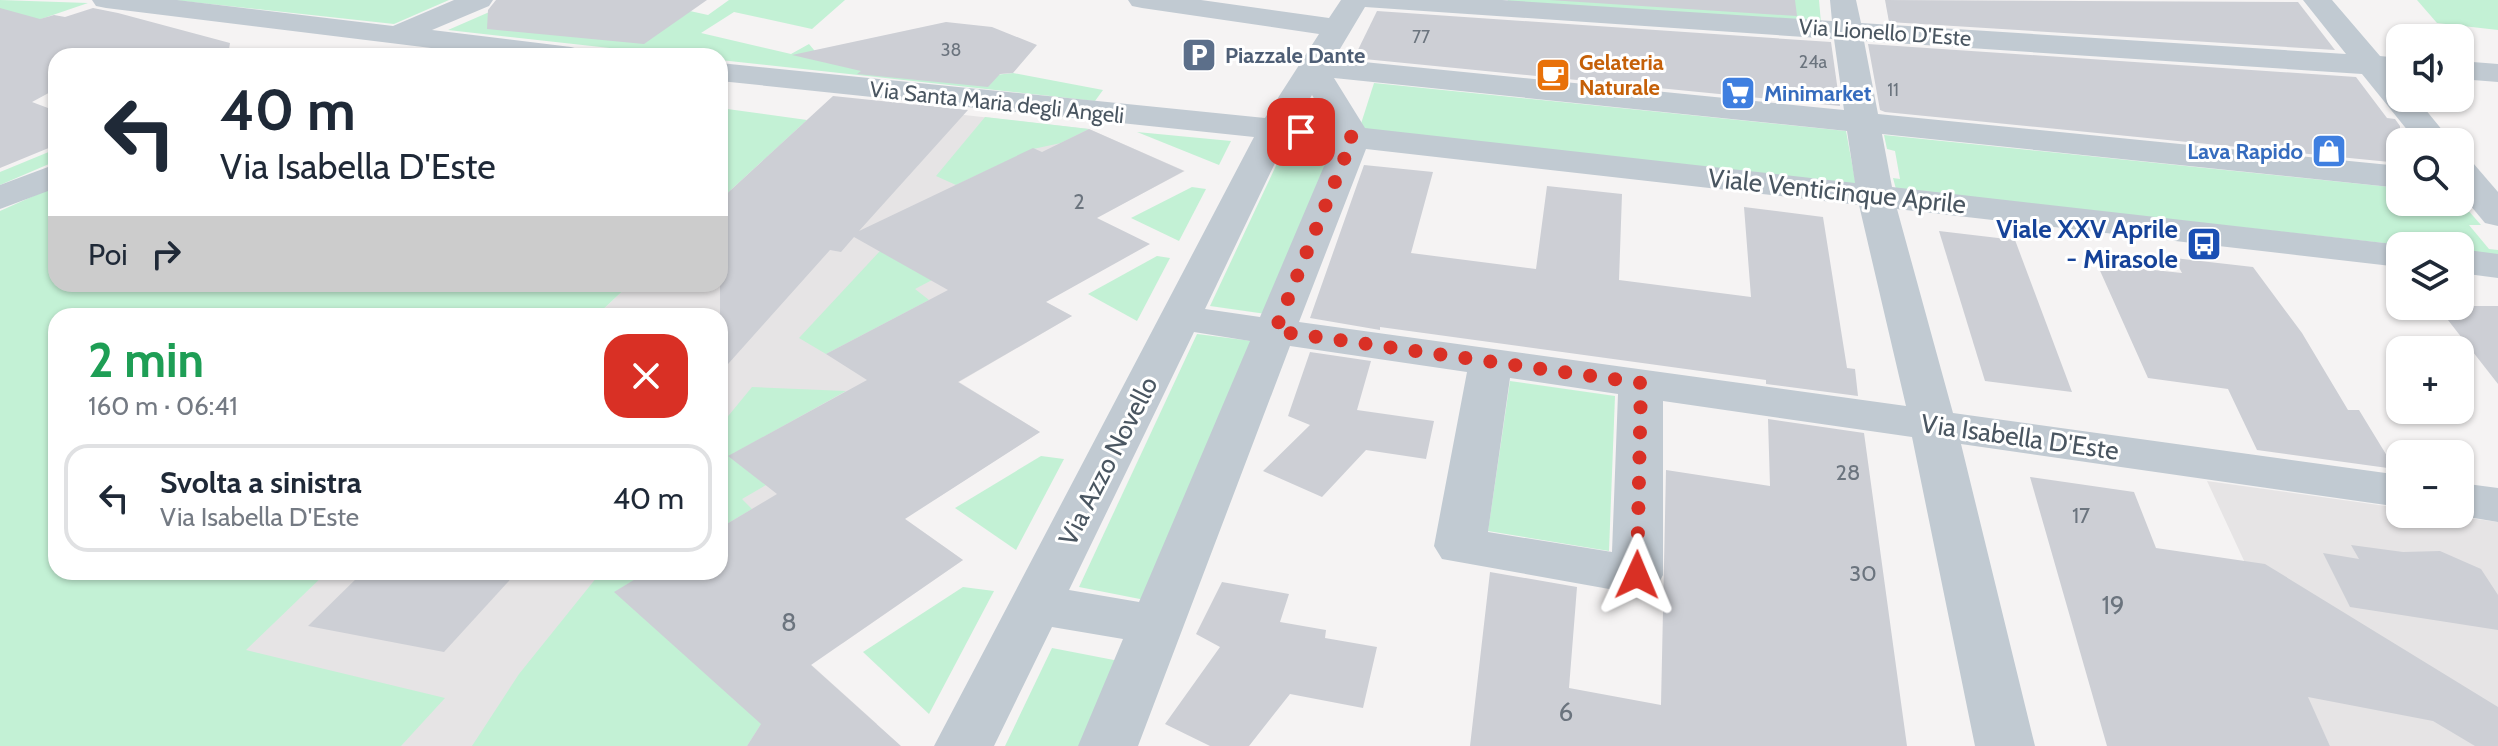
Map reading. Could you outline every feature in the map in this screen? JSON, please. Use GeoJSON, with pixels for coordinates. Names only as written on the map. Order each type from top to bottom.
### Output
{"type":"FeatureCollection","features":[{"type":"Feature","properties":{"kind":"street"},"geometry":{"type":"LineString","coordinates":[[106,0],[401,33],[435,41],[498,48]]}},
{"type":"Feature","properties":{"kind":"street"},"geometry":{"type":"LineString","coordinates":[[358,48],[479,0]]}},
{"type":"Feature","properties":{"kind":"street"},"geometry":{"type":"LineString","coordinates":[[1142,0],[1335,28]]}},
{"type":"Feature","properties":{"kind":"street","name":"Via Azzo Novello"},"geometry":{"type":"LineString","coordinates":[[964,746],[1275,129],[1355,0]]}},
{"type":"Feature","properties":{"kind":"street","name":"Via Lionello D'Este"},"geometry":{"type":"LineString","coordinates":[[1370,0],[1844,15],[2385,66]]}},
{"type":"Feature","properties":{"kind":"street"},"geometry":{"type":"LineString","coordinates":[[2317,0],[2385,66],[2426,128]]}},
{"type":"Feature","properties":{"kind":"street"},"geometry":{"type":"LineString","coordinates":[[1844,15],[1875,195],[1933,425],[2005,746]]}},
{"type":"Feature","properties":{"kind":"street"},"geometry":{"type":"LineString","coordinates":[[1312,66],[2386,176]]}},
{"type":"Feature","properties":{"kind":"street"},"geometry":{"type":"LineString","coordinates":[[1108,746],[1353,137],[1312,66]]}},
{"type":"Feature","properties":{"kind":"street"},"geometry":{"type":"LineString","coordinates":[[2474,71],[2498,73]]}},
{"type":"Feature","properties":{"kind":"street","name":"Via Santa Maria degli Angeli"},"geometry":{"type":"LineString","coordinates":[[728,73],[1275,129]]}},
{"type":"Feature","properties":{"kind":"street","name":"Viale Venticinque Aprile"},"geometry":{"type":"LineString","coordinates":[[1275,129],[2386,253]]}},
{"type":"Feature","properties":{"kind":"street"},"geometry":{"type":"LineString","coordinates":[[0,198],[48,178]]}},
{"type":"Feature","properties":{"kind":"street"},"geometry":{"type":"LineString","coordinates":[[2474,185],[2498,215]]}},
{"type":"Feature","properties":{"kind":"street"},"geometry":{"type":"LineString","coordinates":[[2474,263],[2498,266]]}},
{"type":"Feature","properties":{"kind":"street"},"geometry":{"type":"LineString","coordinates":[[1180,318],[1275,331]]}},
{"type":"Feature","properties":{"kind":"street","name":"Via Isabella D'Este"},"geometry":{"type":"LineString","coordinates":[[1275,331],[2386,489]]}},
{"type":"Feature","properties":{"kind":"street"},"geometry":{"type":"LineString","coordinates":[[1491,362],[1460,546],[1637,575],[1641,383]]}},
{"type":"Feature","properties":{"kind":"street"},"geometry":{"type":"LineString","coordinates":[[2474,502],[2498,505]]}},
{"type":"Feature","properties":{"kind":"street"},"geometry":{"type":"LineString","coordinates":[[1036,604],[1156,625]]}},
{"type":"Feature","properties":{"kind":"shaded area"},"geometry":{"type":"Polygon","coordinates":[[[830,100],[1089,129],[1185,171],[1111,210],[1091,201],[1022,289],[1072,316],[959,382],[1040,432],[934,500],[877,499],[963,560],[843,643],[806,660],[877,724],[865,746],[139,746],[318,580],[728,580],[728,308],[604,308],[622,292],[728,292],[728,193],[830,100]]]}},
{"type":"Feature","properties":{"kind":"shaded area"},"geometry":{"type":"Polygon","coordinates":[[[2207,481],[2386,506],[2386,528],[2474,528],[2474,519],[2498,522],[2498,746],[2330,746],[2207,481]]]}},
{"type":"Feature","properties":{"kind":"green space"},"geometry":{"type":"Polygon","coordinates":[[[0,0],[88,3],[0,33],[0,0]]]}},
{"type":"Feature","properties":{"kind":"green space"},"geometry":{"type":"Polygon","coordinates":[[[173,0],[449,0],[394,24],[173,0]]]}},
{"type":"Feature","properties":{"kind":"green space"},"geometry":{"type":"Polygon","coordinates":[[[517,0],[640,0],[708,15],[729,0],[845,0],[812,29],[734,12],[701,33],[791,54],[809,44],[824,62],[941,81],[1013,73],[1103,90],[1095,101],[728,61],[728,48],[610,48],[448,30],[517,0]]]}},
{"type":"Feature","properties":{"kind":"green space"},"geometry":{"type":"Polygon","coordinates":[[[1819,0],[1821,23],[1507,2],[1819,0]]]}},
{"type":"Feature","properties":{"kind":"green space"},"geometry":{"type":"Polygon","coordinates":[[[2417,0],[2498,0],[2498,30],[2474,27],[2474,24],[2437,23],[2417,0]]]}},
{"type":"Feature","properties":{"kind":"green space"},"geometry":{"type":"Polygon","coordinates":[[[1374,83],[1846,131],[1856,185],[1359,130],[1374,83]]]}},
{"type":"Feature","properties":{"kind":"green space"},"geometry":{"type":"Polygon","coordinates":[[[728,109],[807,120],[728,193],[728,109]]]}},
{"type":"Feature","properties":{"kind":"green space"},"geometry":{"type":"Polygon","coordinates":[[[985,117],[1089,129],[1061,143],[1033,149],[956,185],[936,176],[985,117]]]}},
{"type":"Feature","properties":{"kind":"green space"},"geometry":{"type":"Polygon","coordinates":[[[1137,132],[1231,141],[1219,165],[1137,132]]]}},
{"type":"Feature","properties":{"kind":"green space"},"geometry":{"type":"Polygon","coordinates":[[[1884,135],[2386,187],[2386,216],[2473,216],[2481,225],[2469,225],[2489,249],[2498,250],[2498,256],[2474,253],[2474,232],[2386,232],[2386,243],[1896,189],[1893,178],[1900,179],[1895,151],[1887,149],[1884,135]]]}},
{"type":"Feature","properties":{"kind":"green space"},"geometry":{"type":"Polygon","coordinates":[[[1289,138],[1336,143],[1266,314],[1210,306],[1289,138]]]}},
{"type":"Feature","properties":{"kind":"green space"},"geometry":{"type":"Polygon","coordinates":[[[48,152],[48,164],[0,185],[0,172],[48,152]]]}},
{"type":"Feature","properties":{"kind":"green space"},"geometry":{"type":"Polygon","coordinates":[[[1192,187],[1206,189],[1179,241],[1131,218],[1192,187]]]}},
{"type":"Feature","properties":{"kind":"green space"},"geometry":{"type":"Polygon","coordinates":[[[48,189],[48,292],[622,292],[604,308],[48,308],[48,580],[319,580],[246,650],[445,698],[401,746],[0,746],[0,211],[48,189]]]}},
{"type":"Feature","properties":{"kind":"green space"},"geometry":{"type":"Polygon","coordinates":[[[880,251],[932,280],[915,289],[929,300],[826,354],[799,338],[880,251]]]}},
{"type":"Feature","properties":{"kind":"green space"},"geometry":{"type":"Polygon","coordinates":[[[1157,256],[1170,258],[1137,321],[1088,294],[1157,256]]]}},
{"type":"Feature","properties":{"kind":"green space"},"geometry":{"type":"Polygon","coordinates":[[[1197,334],[1252,341],[1145,600],[1079,587],[1197,334]]]}},
{"type":"Feature","properties":{"kind":"green space"},"geometry":{"type":"Polygon","coordinates":[[[1510,381],[1615,396],[1609,551],[1488,531],[1510,381]]]}},
{"type":"Feature","properties":{"kind":"green space"},"geometry":{"type":"Polygon","coordinates":[[[752,387],[846,391],[729,456],[766,485],[742,499],[752,509],[728,523],[728,416],[752,387]]]}},
{"type":"Feature","properties":{"kind":"green space"},"geometry":{"type":"Polygon","coordinates":[[[1041,456],[1064,459],[1016,550],[955,508],[1041,456]]]}},
{"type":"Feature","properties":{"kind":"green space"},"geometry":{"type":"Polygon","coordinates":[[[595,580],[634,580],[615,592],[763,721],[747,746],[472,746],[519,674],[595,580]]]}},
{"type":"Feature","properties":{"kind":"green space"},"geometry":{"type":"Polygon","coordinates":[[[963,587],[994,591],[929,714],[863,652],[963,587]]]}},
{"type":"Feature","properties":{"kind":"green space"},"geometry":{"type":"Polygon","coordinates":[[[1052,648],[1119,661],[1083,746],[1005,746],[1052,648]]]}},
{"type":"Feature","properties":{"kind":"building"},"geometry":{"type":"Polygon","coordinates":[[[496,0],[707,0],[644,44],[487,29],[488,10],[496,0]]]}},
{"type":"Feature","properties":{"kind":"building"},"geometry":{"type":"Polygon","coordinates":[[[1549,0],[1795,0],[1797,16],[1549,0]]]}},
{"type":"Feature","properties":{"kind":"building"},"geometry":{"type":"Polygon","coordinates":[[[1885,0],[2298,2],[2335,50],[1889,22],[1885,0]]]}},
{"type":"Feature","properties":{"kind":"building"},"geometry":{"type":"Polygon","coordinates":[[[0,8],[40,19],[54,15],[65,17],[93,8],[230,43],[229,48],[48,48],[48,93],[32,102],[48,108],[48,148],[0,168],[0,8]]]}},
{"type":"Feature","properties":{"kind":"building"},"geometry":{"type":"Polygon","coordinates":[[[1377,11],[1831,42],[1840,106],[1354,58],[1377,11]]]}},
{"type":"Feature","properties":{"kind":"building"},"geometry":{"type":"Polygon","coordinates":[[[946,22],[992,27],[1037,45],[1013,73],[1000,74],[988,87],[857,74],[861,71],[792,55],[946,22]]]}},
{"type":"Feature","properties":{"kind":"building"},"geometry":{"type":"Polygon","coordinates":[[[1868,44],[2356,77],[2387,118],[2395,119],[2400,128],[2386,128],[2386,162],[1880,110],[1868,44]]]}},
{"type":"Feature","properties":{"kind":"building"},"geometry":{"type":"Polygon","coordinates":[[[833,96],[968,110],[859,231],[1033,148],[1042,152],[1089,129],[1184,171],[1097,218],[1150,244],[1046,302],[1072,316],[958,382],[1040,432],[905,519],[963,560],[811,665],[901,746],[747,746],[761,724],[614,592],[634,580],[728,580],[728,523],[777,494],[728,456],[867,380],[826,354],[948,290],[854,237],[841,252],[830,250],[728,364],[728,308],[720,308],[720,292],[728,292],[728,193],[833,96]]]}},
{"type":"Feature","properties":{"kind":"building"},"geometry":{"type":"Polygon","coordinates":[[[1364,165],[1433,172],[1411,253],[1536,269],[1547,186],[1622,194],[1619,280],[1751,297],[1744,207],[1823,217],[1847,368],[1855,369],[1858,396],[1766,384],[1766,380],[1380,327],[1380,330],[1310,318],[1364,165]]]}},
{"type":"Feature","properties":{"kind":"building"},"geometry":{"type":"Polygon","coordinates":[[[1939,231],[2015,240],[2072,392],[1985,381],[1939,231]]]}},
{"type":"Feature","properties":{"kind":"building"},"geometry":{"type":"Polygon","coordinates":[[[2174,258],[2253,267],[2302,333],[2348,410],[2359,410],[2386,454],[2386,468],[2257,450],[2228,389],[2148,378],[2097,264],[2182,273],[2174,258]]]}},
{"type":"Feature","properties":{"kind":"building"},"geometry":{"type":"Polygon","coordinates":[[[2474,306],[2498,306],[2498,384],[2474,353],[2474,336],[2460,336],[2448,320],[2474,320],[2474,306]]]}},
{"type":"Feature","properties":{"kind":"building"},"geometry":{"type":"Polygon","coordinates":[[[1310,352],[1371,361],[1357,410],[1434,421],[1426,459],[1366,450],[1322,497],[1263,471],[1310,425],[1288,416],[1310,352]]]}},
{"type":"Feature","properties":{"kind":"building"},"geometry":{"type":"Polygon","coordinates":[[[1768,419],[1864,433],[1907,746],[1470,746],[1490,572],[1577,587],[1569,688],[1661,705],[1666,470],[1770,486],[1768,419]]]}},
{"type":"Feature","properties":{"kind":"building"},"geometry":{"type":"Polygon","coordinates":[[[2030,477],[2134,492],[2156,548],[2265,564],[2498,707],[2498,746],[2475,746],[2433,721],[2308,697],[2330,746],[2107,746],[2030,477]]]}},
{"type":"Feature","properties":{"kind":"building"},"geometry":{"type":"Polygon","coordinates":[[[2351,545],[2403,552],[2440,551],[2481,569],[2498,595],[2498,630],[2350,607],[2323,553],[2359,559],[2351,545]]]}},
{"type":"Feature","properties":{"kind":"building"},"geometry":{"type":"Polygon","coordinates":[[[355,580],[510,580],[444,652],[308,626],[355,580]]]}},
{"type":"Feature","properties":{"kind":"building"},"geometry":{"type":"Polygon","coordinates":[[[1222,582],[1289,594],[1280,622],[1326,630],[1325,638],[1377,647],[1363,708],[1290,694],[1249,746],[1210,746],[1165,724],[1220,647],[1196,634],[1222,582]]]}},
{"type":"Feature","properties":{"kind":"place","name":"Piazzale Dante"},"geometry":{"type":"Point","coordinates":[1199,55]}},
{"type":"Feature","properties":{"kind":"place","name":"Gelateria Naturale"},"geometry":{"type":"Point","coordinates":[1553,75]}},
{"type":"Feature","properties":{"kind":"place","name":"Minimarket"},"geometry":{"type":"Point","coordinates":[1738,93]}},
{"type":"Feature","properties":{"kind":"place","name":"Lava Rapido"},"geometry":{"type":"Point","coordinates":[2329,151]}},
{"type":"Feature","properties":{"kind":"place","name":"Viale XXV Aprile - Mirasole"},"geometry":{"type":"Point","coordinates":[2204,244]}},
{"type":"Feature","properties":{"kind":"route"},"geometry":{"type":"LineString","coordinates":[[1301,132],[1353,137],[1275,331],[1641,383],[1637,575]]}}]}
